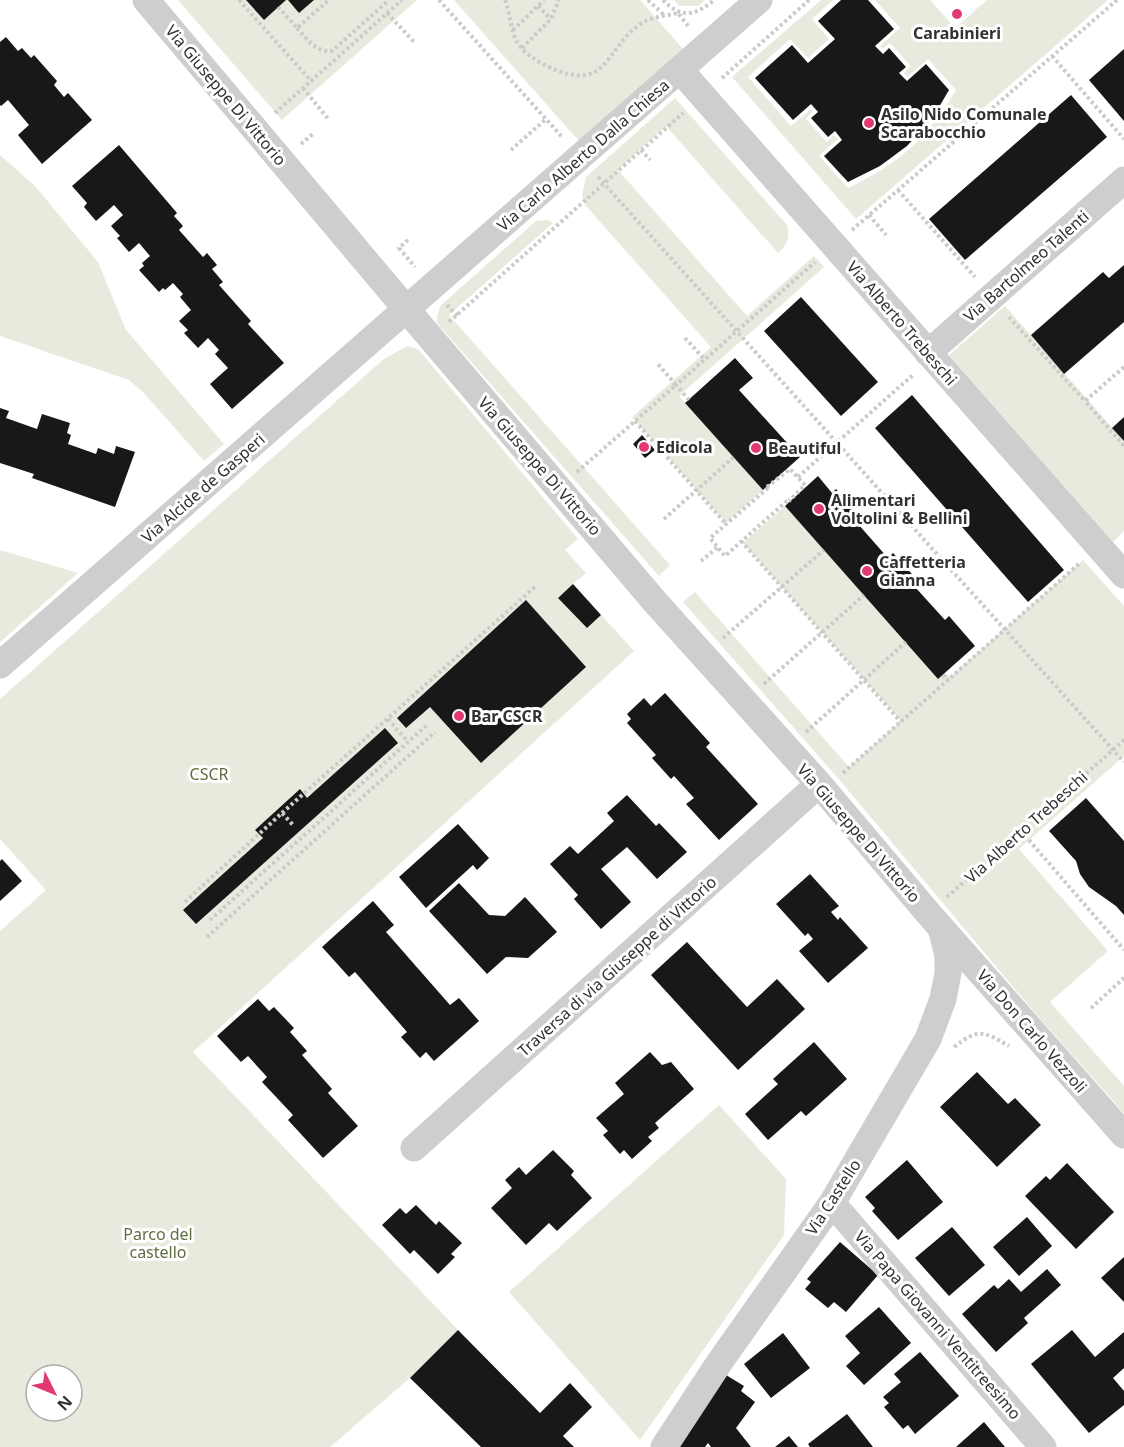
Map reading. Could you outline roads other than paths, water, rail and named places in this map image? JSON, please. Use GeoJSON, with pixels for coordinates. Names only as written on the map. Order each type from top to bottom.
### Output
{"type":"FeatureCollection","features":[{"type":"Feature","properties":{"kind":"street","name":"Via Giuseppe Di Vittorio"},"geometry":{"type":"LineString","coordinates":[[146,0],[559,489],[822,787],[934,920]]}},
{"type":"Feature","properties":{"kind":"street","name":"Via Carlo Alberto Dalla Chiesa"},"geometry":{"type":"LineString","coordinates":[[407,310],[759,0]]}},
{"type":"Feature","properties":{"kind":"street","name":"Via Alberto Trebeschi"},"geometry":{"type":"LineString","coordinates":[[680,70],[834,246],[1115,559]]}},
{"type":"Feature","properties":{"kind":"street","name":"Via Bartolmeo Talenti"},"geometry":{"type":"LineString","coordinates":[[931,355],[991,296],[1124,180]]}},
{"type":"Feature","properties":{"kind":"street","name":"Via Alcide de Gasperi"},"geometry":{"type":"LineString","coordinates":[[0,665],[407,310]]}},
{"type":"Feature","properties":{"kind":"street","name":"Traversa di via Giuseppe di Vittorio"},"geometry":{"type":"LineString","coordinates":[[414,1148],[822,787]]}},
{"type":"Feature","properties":{"kind":"street","name":"Via Don Carlo Vezzoli"},"geometry":{"type":"LineString","coordinates":[[934,920],[1124,1135]]}},
{"type":"Feature","properties":{"kind":"street","name":"Via Castello"},"geometry":{"type":"LineString","coordinates":[[664,1447],[719,1363],[832,1203],[928,1039],[943,999],[948,973],[948,955],[934,920]]}},
{"type":"Feature","properties":{"kind":"street","name":"Via Papa Giovanni Ventitreesimo"},"geometry":{"type":"LineString","coordinates":[[832,1203],[1043,1447]]}},
{"type":"Feature","properties":{"kind":"place","name":"Carabinieri"},"geometry":{"type":"Point","coordinates":[957,14]}},
{"type":"Feature","properties":{"kind":"place","name":"Asilo Nido Comunale Scarabocchio"},"geometry":{"type":"Point","coordinates":[869,123]}},
{"type":"Feature","properties":{"kind":"place","name":"Edicola"},"geometry":{"type":"Point","coordinates":[644,447]}},
{"type":"Feature","properties":{"kind":"place","name":"Beautiful"},"geometry":{"type":"Point","coordinates":[756,448]}},
{"type":"Feature","properties":{"kind":"place","name":"Alimentari Voltolini & Bellini"},"geometry":{"type":"Point","coordinates":[819,509]}},
{"type":"Feature","properties":{"kind":"place","name":"Caffetteria Gianna"},"geometry":{"type":"Point","coordinates":[867,571]}},
{"type":"Feature","properties":{"kind":"place","name":"Bar CSCR"},"geometry":{"type":"Point","coordinates":[459,716]}},
{"type":"Feature","properties":{"kind":"park label","name":"CSCR"},"geometry":{"type":"Point","coordinates":[209,774]}},
{"type":"Feature","properties":{"kind":"park label","name":"Parco del castello"},"geometry":{"type":"Point","coordinates":[158,1243]}}]}
